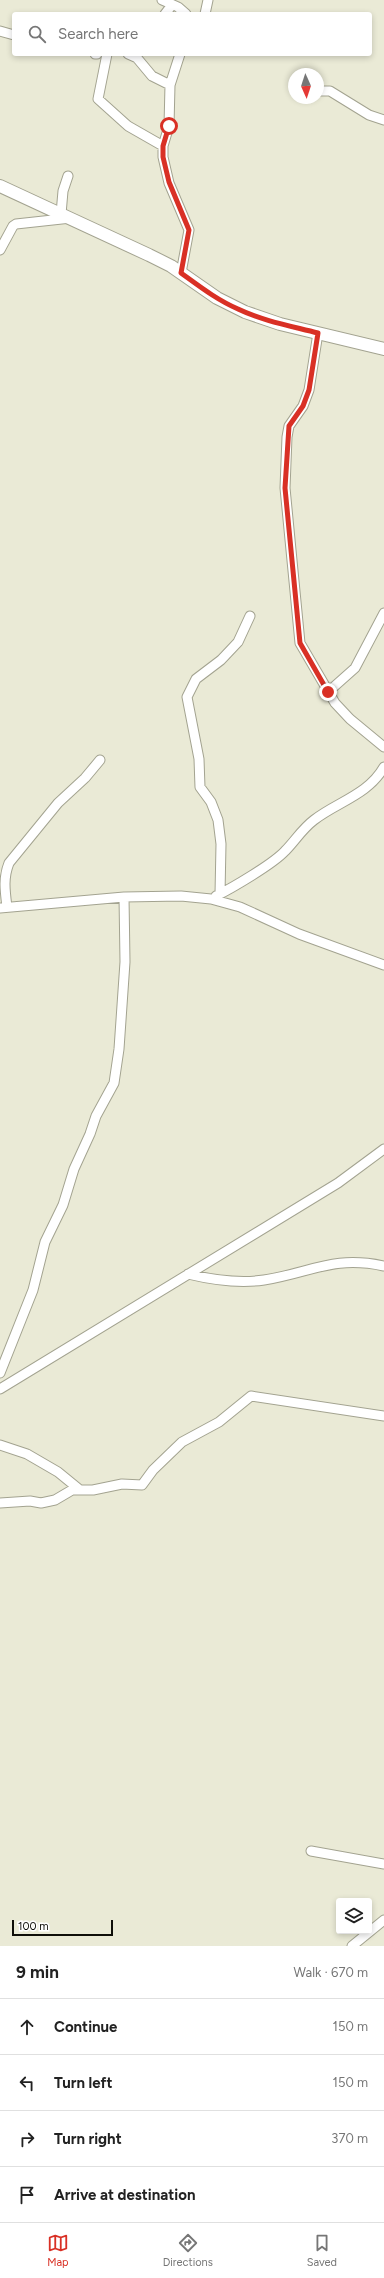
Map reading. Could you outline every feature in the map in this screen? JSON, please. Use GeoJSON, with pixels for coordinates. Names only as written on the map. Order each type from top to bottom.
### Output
{"type":"FeatureCollection","features":[{"type":"Feature","properties":{"kind":"main road"},"geometry":{"type":"LineString","coordinates":[[0,186],[149,255],[181,273],[217,298],[236,308],[280,324],[384,349]]}},
{"type":"Feature","properties":{"kind":"street"},"geometry":{"type":"LineString","coordinates":[[162,0],[183,12]]}},
{"type":"Feature","properties":{"kind":"street"},"geometry":{"type":"LineString","coordinates":[[205,12],[208,0]]}},
{"type":"Feature","properties":{"kind":"street"},"geometry":{"type":"LineString","coordinates":[[167,12],[172,5]]}},
{"type":"Feature","properties":{"kind":"street"},"geometry":{"type":"LineString","coordinates":[[0,31],[12,34]]}},
{"type":"Feature","properties":{"kind":"street"},"geometry":{"type":"LineString","coordinates":[[107,56],[98,99],[128,126],[163,146]]}},
{"type":"Feature","properties":{"kind":"street"},"geometry":{"type":"LineString","coordinates":[[132,56],[137,58],[152,76],[170,85]]}},
{"type":"Feature","properties":{"kind":"street"},"geometry":{"type":"LineString","coordinates":[[179,56],[170,85],[169,126],[163,146],[163,157],[169,182],[189,230],[181,273]]}},
{"type":"Feature","properties":{"kind":"street"},"geometry":{"type":"LineString","coordinates":[[324,91],[330,91],[369,115],[384,120]]}},
{"type":"Feature","properties":{"kind":"street"},"geometry":{"type":"LineString","coordinates":[[0,250],[16,224],[66,216],[63,191],[68,176]]}},
{"type":"Feature","properties":{"kind":"street"},"geometry":{"type":"LineString","coordinates":[[318,333],[309,390],[303,406],[289,426],[285,488],[300,643],[328,692],[350,719],[384,748]]}},
{"type":"Feature","properties":{"kind":"street"},"geometry":{"type":"LineString","coordinates":[[328,692],[355,668],[384,613]]}},
{"type":"Feature","properties":{"kind":"street"},"geometry":{"type":"LineString","coordinates":[[220,894],[221,844],[218,820],[211,802],[200,787],[199,760],[187,697],[196,679],[222,660],[238,642],[250,616]]}},
{"type":"Feature","properties":{"kind":"street"},"geometry":{"type":"LineString","coordinates":[[100,760],[85,778],[58,803],[8,863],[5,873],[3,908],[124,897],[181,896],[211,899],[240,907],[299,934],[384,965]]}},
{"type":"Feature","properties":{"kind":"street"},"geometry":{"type":"LineString","coordinates":[[211,899],[279,857],[308,825],[323,813],[357,795],[371,784],[384,767]]}},
{"type":"Feature","properties":{"kind":"street"},"geometry":{"type":"LineString","coordinates":[[0,1373],[33,1290],[45,1242],[63,1205],[74,1169],[90,1134],[96,1116],[114,1083],[119,1049],[125,962],[124,897]]}},
{"type":"Feature","properties":{"kind":"street"},"geometry":{"type":"LineString","coordinates":[[0,1389],[338,1184],[384,1149]]}},
{"type":"Feature","properties":{"kind":"street"},"geometry":{"type":"LineString","coordinates":[[188,1274],[210,1279],[246,1282],[265,1280],[342,1262],[384,1266]]}},
{"type":"Feature","properties":{"kind":"street"},"geometry":{"type":"LineString","coordinates":[[0,1503],[30,1501],[41,1503],[55,1500],[69,1490],[93,1490],[122,1484],[138,1486],[145,1483],[153,1470],[182,1442],[219,1422],[251,1396],[384,1416]]}},
{"type":"Feature","properties":{"kind":"street"},"geometry":{"type":"LineString","coordinates":[[0,1445],[27,1454],[58,1472],[80,1490]]}},
{"type":"Feature","properties":{"kind":"street"},"geometry":{"type":"LineString","coordinates":[[311,1851],[384,1864]]}},
{"type":"Feature","properties":{"kind":"street"},"geometry":{"type":"LineString","coordinates":[[352,1946],[384,1920]]}},
{"type":"Feature","properties":{"kind":"route"},"geometry":{"type":"LineString","coordinates":[[169,126],[163,146],[163,157],[169,182],[189,230],[181,273],[217,298],[245,312],[280,324],[318,333],[309,390],[303,406],[289,426],[287,437],[285,488],[300,643],[328,692]]}}]}
